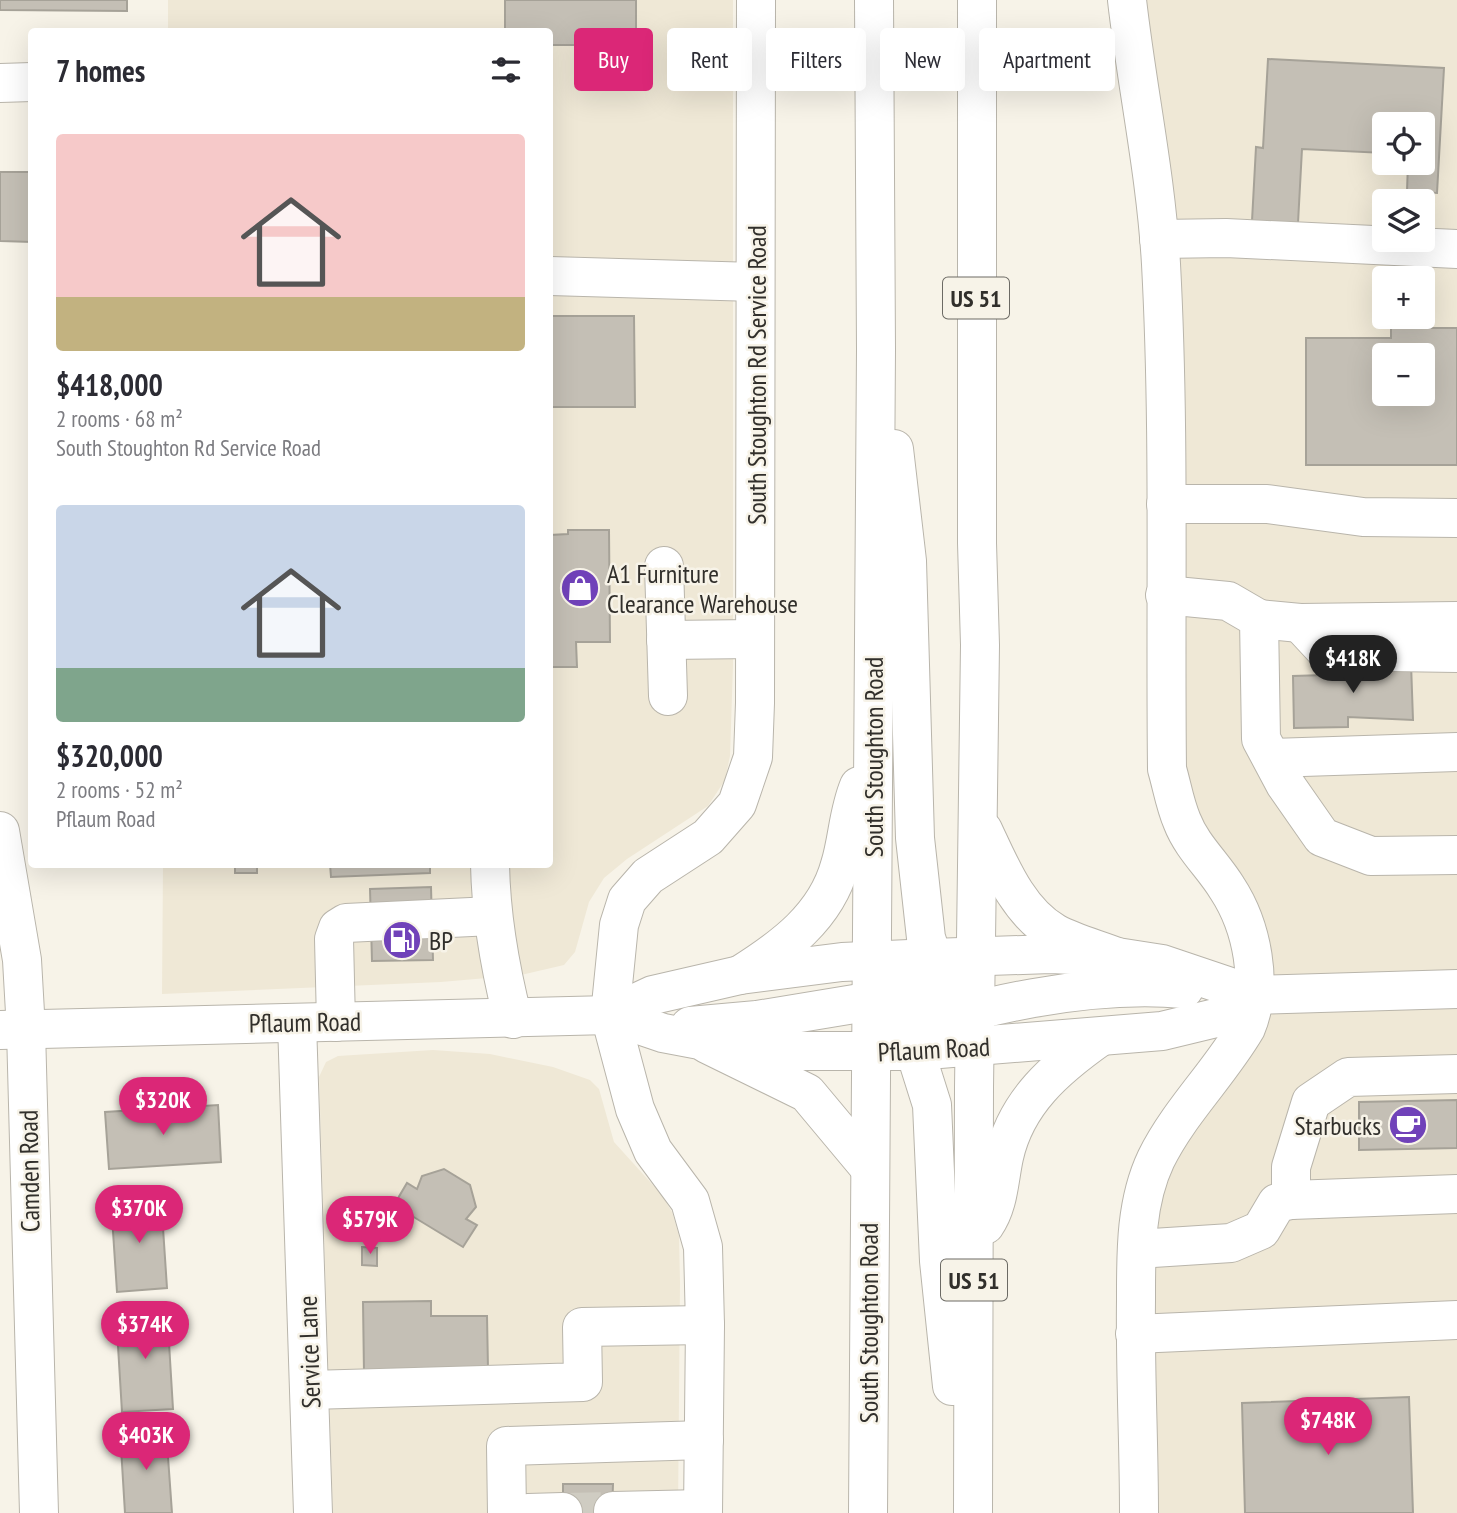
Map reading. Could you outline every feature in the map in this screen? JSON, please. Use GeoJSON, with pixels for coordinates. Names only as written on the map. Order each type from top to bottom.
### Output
{"type":"FeatureCollection","features":[{"type":"Feature","properties":{"kind":"street","name":"South Stoughton Rd Service Road"},"geometry":{"type":"LineString","coordinates":[[704,1511],[703,1247],[690,1201],[653,1151],[635,1109],[610,1015],[619,925],[628,900],[648,876],[708,837],[724,822],[737,804],[753,757],[756,0]]}},
{"type":"Feature","properties":{"kind":"street","name":"South Stoughton Road"},"geometry":{"type":"LineString","coordinates":[[872,961],[876,350],[874,0]]}},
{"type":"Feature","properties":{"kind":"street","name":"US 51"},"geometry":{"type":"LineString","coordinates":[[973,1513],[974,1241],[956,1004],[976,957],[979,820],[977,0]]}},
{"type":"Feature","properties":{"kind":"street"},"geometry":{"type":"LineString","coordinates":[[1128,0],[1159,239],[1166,504],[1167,769],[1182,822],[1198,851],[1227,888],[1241,915],[1252,955],[1254,995],[1252,1012],[1240,1038],[1156,1160],[1141,1206],[1135,1334],[1139,1513]]}},
{"type":"Feature","properties":{"kind":"street"},"geometry":{"type":"LineString","coordinates":[[0,83],[28,82]]}},
{"type":"Feature","properties":{"kind":"street"},"geometry":{"type":"LineString","coordinates":[[1159,239],[1226,237],[1457,249]]}},
{"type":"Feature","properties":{"kind":"street"},"geometry":{"type":"LineString","coordinates":[[553,276],[755,282]]}},
{"type":"Feature","properties":{"kind":"street"},"geometry":{"type":"LineString","coordinates":[[876,350],[901,492],[907,561],[915,838],[926,938],[956,1004]]}},
{"type":"Feature","properties":{"kind":"street"},"geometry":{"type":"LineString","coordinates":[[1166,504],[1267,504],[1363,517],[1457,518]]}},
{"type":"Feature","properties":{"kind":"street"},"geometry":{"type":"LineString","coordinates":[[664,566],[668,696]]}},
{"type":"Feature","properties":{"kind":"street"},"geometry":{"type":"LineString","coordinates":[[1165,595],[1228,601],[1259,619],[1300,622],[1457,621]]}},
{"type":"Feature","properties":{"kind":"street"},"geometry":{"type":"LineString","coordinates":[[1259,619],[1261,738],[1322,837],[1371,856],[1457,855]]}},
{"type":"Feature","properties":{"kind":"street"},"geometry":{"type":"LineString","coordinates":[[1300,622],[1326,651],[1457,653]]}},
{"type":"Feature","properties":{"kind":"street"},"geometry":{"type":"LineString","coordinates":[[666,640],[755,639]]}},
{"type":"Feature","properties":{"kind":"street"},"geometry":{"type":"LineString","coordinates":[[1272,758],[1457,752]]}},
{"type":"Feature","properties":{"kind":"street"},"geometry":{"type":"LineString","coordinates":[[740,975],[781,950],[812,920],[824,902],[841,864],[855,796],[873,759]]}},
{"type":"Feature","properties":{"kind":"street"},"geometry":{"type":"LineString","coordinates":[[979,820],[1006,878],[1031,912],[1054,932],[1116,957]]}},
{"type":"Feature","properties":{"kind":"street","name":"Camden Road"},"geometry":{"type":"LineString","coordinates":[[0,831],[20,947],[13,1030],[39,1513]]}},
{"type":"Feature","properties":{"kind":"street"},"geometry":{"type":"LineString","coordinates":[[490,868],[492,916],[500,969],[513,1019]]}},
{"type":"Feature","properties":{"kind":"street"},"geometry":{"type":"LineString","coordinates":[[336,1022],[334,939],[338,928],[346,923],[492,916]]}},
{"type":"Feature","properties":{"kind":"street","name":"Pflaum Road"},"geometry":{"type":"LineString","coordinates":[[13,1030],[610,1015],[707,1044],[779,1053],[871,1052],[911,1042],[956,1004],[976,957],[1116,957],[1162,964],[1254,995],[1457,989]]}},
{"type":"Feature","properties":{"kind":"street"},"geometry":{"type":"LineString","coordinates":[[872,961],[881,1000],[911,1042],[932,1105],[939,1261],[967,1513]]}},
{"type":"Feature","properties":{"kind":"street","name":"Pflaum Road"},"geometry":{"type":"LineString","coordinates":[[610,1015],[653,995],[740,975],[872,961],[956,1004],[1100,1037],[1162,1031],[1210,1021],[1239,1009],[1254,995]]}},
{"type":"Feature","properties":{"kind":"street"},"geometry":{"type":"LineString","coordinates":[[610,1015],[631,1015],[706,1027],[881,1000],[956,1004],[1118,987],[1254,995]]}},
{"type":"Feature","properties":{"kind":"street","name":"South Stoughton Road"},"geometry":{"type":"LineString","coordinates":[[868,1513],[868,1166],[871,1052],[881,1000]]}},
{"type":"Feature","properties":{"kind":"street","name":"Service Lane"},"geometry":{"type":"LineString","coordinates":[[297,1023],[313,1513]]}},
{"type":"Feature","properties":{"kind":"street"},"geometry":{"type":"LineString","coordinates":[[974,1241],[996,1204],[1007,1143],[1022,1110],[1054,1073],[1100,1037]]}},
{"type":"Feature","properties":{"kind":"street"},"geometry":{"type":"LineString","coordinates":[[707,1044],[807,1093],[868,1166]]}},
{"type":"Feature","properties":{"kind":"street"},"geometry":{"type":"LineString","coordinates":[[1291,1200],[1291,1167],[1311,1102],[1348,1077],[1457,1074]]}},
{"type":"Feature","properties":{"kind":"street"},"geometry":{"type":"LineString","coordinates":[[1137,1249],[1231,1243],[1261,1230],[1277,1203],[1291,1200],[1457,1194]]}},
{"type":"Feature","properties":{"kind":"street"},"geometry":{"type":"LineString","coordinates":[[1135,1334],[1457,1320]]}},
{"type":"Feature","properties":{"kind":"street"},"geometry":{"type":"LineString","coordinates":[[310,1390],[583,1382],[582,1327],[705,1325]]}},
{"type":"Feature","properties":{"kind":"street"},"geometry":{"type":"LineString","coordinates":[[507,1513],[506,1446],[704,1440]]}},
{"type":"Feature","properties":{"kind":"street"},"geometry":{"type":"LineString","coordinates":[[612,1511],[704,1511]]}},
{"type":"Feature","properties":{"kind":"street"},"geometry":{"type":"LineString","coordinates":[[528,1513],[563,1512]]}},
{"type":"Feature","properties":{"kind":"shaded area"},"geometry":{"type":"Polygon","coordinates":[[[168,0],[733,0],[733,28],[667,28],[667,91],[733,91],[733,665],[730,756],[725,780],[708,806],[627,859],[604,878],[589,902],[575,952],[564,965],[521,975],[441,982],[162,994],[163,868],[553,868],[553,28],[168,28],[168,0]]]}},
{"type":"Feature","properties":{"kind":"shaded area"},"geometry":{"type":"Polygon","coordinates":[[[1127,0],[1457,0],[1457,1513],[1139,1513],[1137,1236],[1254,995],[1182,822],[1165,621],[1127,0]]]}},
{"type":"Feature","properties":{"kind":"shaded area"},"geometry":{"type":"Polygon","coordinates":[[[433,1050],[490,1054],[553,1067],[590,1080],[599,1089],[614,1142],[661,1194],[672,1212],[679,1236],[680,1282],[678,1513],[333,1513],[319,1077],[326,1062],[338,1056],[433,1050]]]}},
{"type":"Feature","properties":{"kind":"building"},"geometry":{"type":"Polygon","coordinates":[[[0,0],[127,0],[127,11],[0,10],[0,0]]]}},
{"type":"Feature","properties":{"kind":"building"},"geometry":{"type":"Polygon","coordinates":[[[505,0],[636,0],[636,28],[574,28],[574,45],[553,45],[553,28],[505,28],[505,0]]]}},
{"type":"Feature","properties":{"kind":"building"},"geometry":{"type":"Polygon","coordinates":[[[1268,59],[1444,68],[1437,193],[1435,189],[1407,189],[1408,175],[1435,175],[1435,112],[1372,112],[1372,152],[1302,149],[1298,223],[1252,221],[1256,147],[1263,148],[1268,59]]]}},
{"type":"Feature","properties":{"kind":"building"},"geometry":{"type":"Polygon","coordinates":[[[0,172],[28,172],[28,242],[0,241],[0,172]]]}},
{"type":"Feature","properties":{"kind":"building"},"geometry":{"type":"Polygon","coordinates":[[[553,316],[634,316],[635,407],[553,407],[553,316]]]}},
{"type":"Feature","properties":{"kind":"building"},"geometry":{"type":"Polygon","coordinates":[[[1457,328],[1457,465],[1306,465],[1306,338],[1391,338],[1391,329],[1457,328]]]}},
{"type":"Feature","properties":{"kind":"building","name":"A1 Furniture Clearance Warehouse"},"geometry":{"type":"Polygon","coordinates":[[[568,530],[609,530],[610,642],[576,642],[577,667],[553,667],[553,535],[568,534],[568,530]]]}},
{"type":"Feature","properties":{"kind":"building"},"geometry":{"type":"Polygon","coordinates":[[[1411,663],[1413,720],[1348,717],[1348,727],[1294,728],[1293,676],[1326,675],[1326,666],[1411,663]]]}},
{"type":"Feature","properties":{"kind":"building"},"geometry":{"type":"Polygon","coordinates":[[[235,868],[257,868],[257,873],[235,873],[235,868]]]}},
{"type":"Feature","properties":{"kind":"building"},"geometry":{"type":"Polygon","coordinates":[[[330,868],[430,868],[430,873],[331,877],[330,868]]]}},
{"type":"Feature","properties":{"kind":"building","name":"BP"},"geometry":{"type":"Polygon","coordinates":[[[431,887],[433,960],[372,961],[370,889],[431,887]]]}},
{"type":"Feature","properties":{"kind":"building","name":"Starbucks"},"geometry":{"type":"Polygon","coordinates":[[[1457,1100],[1457,1148],[1359,1150],[1359,1102],[1457,1100]]]}},
{"type":"Feature","properties":{"kind":"building"},"geometry":{"type":"Polygon","coordinates":[[[218,1105],[221,1162],[109,1169],[105,1112],[218,1105]]]}},
{"type":"Feature","properties":{"kind":"building"},"geometry":{"type":"Polygon","coordinates":[[[444,1169],[470,1185],[476,1207],[466,1219],[477,1225],[463,1247],[394,1205],[407,1183],[417,1189],[422,1176],[444,1169]]]}},
{"type":"Feature","properties":{"kind":"building"},"geometry":{"type":"Polygon","coordinates":[[[161,1198],[167,1288],[117,1292],[111,1201],[161,1198]]]}},
{"type":"Feature","properties":{"kind":"building"},"geometry":{"type":"Polygon","coordinates":[[[362,1247],[377,1248],[377,1266],[362,1265],[362,1247]]]}},
{"type":"Feature","properties":{"kind":"building"},"geometry":{"type":"Polygon","coordinates":[[[431,1301],[431,1316],[487,1316],[488,1369],[364,1372],[363,1302],[431,1301]]]}},
{"type":"Feature","properties":{"kind":"building"},"geometry":{"type":"Polygon","coordinates":[[[167,1310],[173,1409],[122,1412],[116,1313],[167,1310]]]}},
{"type":"Feature","properties":{"kind":"building"},"geometry":{"type":"Polygon","coordinates":[[[1409,1397],[1413,1513],[1245,1513],[1242,1403],[1409,1397]]]}},
{"type":"Feature","properties":{"kind":"building"},"geometry":{"type":"Polygon","coordinates":[[[166,1429],[172,1513],[125,1513],[120,1431],[166,1429]]]}},
{"type":"Feature","properties":{"kind":"building"},"geometry":{"type":"Polygon","coordinates":[[[563,1484],[613,1484],[612,1513],[563,1513],[563,1484]]]}},
{"type":"Feature","properties":{"kind":"tunnel"},"geometry":{"type":"LineString","coordinates":[[563,1512],[613,1511]]}},
{"type":"Feature","properties":{"kind":"place","name":"A1 Furniture Clearance Warehouse"},"geometry":{"type":"Point","coordinates":[580,588]}},
{"type":"Feature","properties":{"kind":"place","name":"BP"},"geometry":{"type":"Point","coordinates":[402,940]}},
{"type":"Feature","properties":{"kind":"place","name":"Starbucks"},"geometry":{"type":"Point","coordinates":[1408,1125]}}]}
